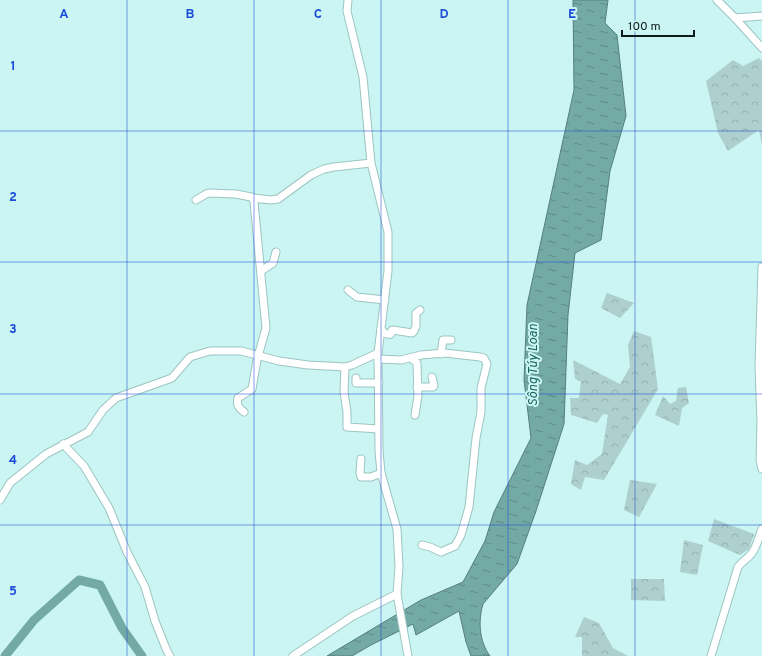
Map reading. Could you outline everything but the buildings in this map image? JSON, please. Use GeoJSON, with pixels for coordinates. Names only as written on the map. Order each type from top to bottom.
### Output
{"type":"FeatureCollection","features":[{"type":"Feature","properties":{"kind":"street"},"geometry":{"type":"LineString","coordinates":[[348,0],[348,11],[363,77],[371,163],[388,232],[388,271],[378,356],[379,451],[381,473],[396,529],[398,567],[397,594],[408,655]]}},
{"type":"Feature","properties":{"kind":"street"},"geometry":{"type":"LineString","coordinates":[[717,0],[762,48]]}},
{"type":"Feature","properties":{"kind":"street"},"geometry":{"type":"LineString","coordinates":[[735,18],[762,16]]}},
{"type":"Feature","properties":{"kind":"street"},"geometry":{"type":"LineString","coordinates":[[196,200],[209,193],[236,194],[271,200],[278,199],[311,175],[324,169],[371,163]]}},
{"type":"Feature","properties":{"kind":"street"},"geometry":{"type":"LineString","coordinates":[[244,412],[238,406],[237,400],[251,390],[257,360],[266,328],[253,198]]}},
{"type":"Feature","properties":{"kind":"street"},"geometry":{"type":"LineString","coordinates":[[261,271],[273,263],[276,252]]}},
{"type":"Feature","properties":{"kind":"street"},"geometry":{"type":"LineString","coordinates":[[762,267],[759,367],[761,421],[760,460],[762,469]]}},
{"type":"Feature","properties":{"kind":"street"},"geometry":{"type":"LineString","coordinates":[[348,290],[357,297],[385,300]]}},
{"type":"Feature","properties":{"kind":"street"},"geometry":{"type":"LineString","coordinates":[[381,329],[388,335],[391,334],[392,330],[412,332],[416,326],[416,313],[420,310]]}},
{"type":"Feature","properties":{"kind":"street"},"geometry":{"type":"LineString","coordinates":[[441,354],[443,340],[451,340]]}},
{"type":"Feature","properties":{"kind":"street"},"geometry":{"type":"LineString","coordinates":[[0,500],[10,482],[46,454],[88,432],[103,410],[116,398],[172,378],[190,357],[210,351],[241,351],[279,361],[308,365],[345,367],[378,356],[396,360],[421,355],[441,354],[484,358],[487,364],[482,388],[481,412],[476,438],[469,507],[461,535],[455,546],[441,552],[422,545]]}},
{"type":"Feature","properties":{"kind":"street"},"geometry":{"type":"LineString","coordinates":[[411,358],[417,363],[418,396],[415,415]]}},
{"type":"Feature","properties":{"kind":"street"},"geometry":{"type":"LineString","coordinates":[[345,367],[344,392],[347,412],[347,427],[379,429]]}},
{"type":"Feature","properties":{"kind":"street"},"geometry":{"type":"LineString","coordinates":[[417,388],[433,387],[434,384],[432,377]]}},
{"type":"Feature","properties":{"kind":"street"},"geometry":{"type":"LineString","coordinates":[[356,378],[356,384],[379,383]]}},
{"type":"Feature","properties":{"kind":"street"},"geometry":{"type":"LineString","coordinates":[[63,444],[84,466],[109,508],[127,552],[145,587],[155,621],[170,656]]}},
{"type":"Feature","properties":{"kind":"street"},"geometry":{"type":"LineString","coordinates":[[361,459],[360,478],[371,477],[381,473]]}},
{"type":"Feature","properties":{"kind":"street"},"geometry":{"type":"LineString","coordinates":[[711,656],[738,567],[740,563],[753,552],[762,528]]}},
{"type":"Feature","properties":{"kind":"street"},"geometry":{"type":"LineString","coordinates":[[293,656],[353,616],[397,594]]}},
{"type":"Feature","properties":{"kind":"green space"},"geometry":{"type":"Polygon","coordinates":[[[759,58],[762,61],[762,145],[759,130],[728,151],[718,133],[706,81],[733,60],[743,66],[759,58]]]}},
{"type":"Feature","properties":{"kind":"green space"},"geometry":{"type":"Polygon","coordinates":[[[607,293],[634,303],[620,318],[601,308],[607,293]]]}},
{"type":"Feature","properties":{"kind":"green space"},"geometry":{"type":"Polygon","coordinates":[[[634,331],[651,337],[658,389],[604,480],[585,477],[581,490],[571,484],[575,460],[587,465],[602,454],[608,415],[603,414],[597,423],[571,415],[570,398],[579,398],[581,382],[575,379],[573,360],[620,384],[630,367],[628,345],[634,331]]]}},
{"type":"Feature","properties":{"kind":"green space"},"geometry":{"type":"Polygon","coordinates":[[[686,387],[689,403],[682,408],[679,426],[655,415],[663,396],[670,404],[676,401],[678,388],[686,387]]]}},
{"type":"Feature","properties":{"kind":"green space"},"geometry":{"type":"Polygon","coordinates":[[[630,480],[657,484],[639,517],[624,510],[630,480]]]}},
{"type":"Feature","properties":{"kind":"green space"},"geometry":{"type":"Polygon","coordinates":[[[714,519],[754,534],[749,549],[740,555],[708,541],[714,519]]]}},
{"type":"Feature","properties":{"kind":"green space"},"geometry":{"type":"Polygon","coordinates":[[[684,540],[703,545],[697,575],[680,572],[684,540]]]}},
{"type":"Feature","properties":{"kind":"green space"},"geometry":{"type":"Polygon","coordinates":[[[631,579],[664,579],[665,601],[631,600],[631,579]]]}},
{"type":"Feature","properties":{"kind":"green space"},"geometry":{"type":"Polygon","coordinates":[[[584,617],[599,623],[613,648],[628,656],[582,656],[582,637],[575,637],[584,617]]]}},
{"type":"Feature","properties":{"kind":"water"},"geometry":{"type":"Polygon","coordinates":[[[573,0],[608,0],[605,23],[617,35],[626,116],[610,171],[601,240],[575,253],[568,315],[564,424],[517,564],[483,604],[481,610],[480,631],[486,650],[490,656],[471,656],[466,642],[459,611],[416,635],[413,624],[352,656],[327,656],[421,600],[463,582],[485,541],[494,512],[531,438],[524,380],[527,305],[574,90],[573,0]]]}},
{"type":"Feature","properties":{"kind":"waterway","name":"Sông Túy Loan"},"geometry":{"type":"LineString","coordinates":[[5,656],[34,620],[79,580],[100,585],[122,628],[142,656]]}}]}
